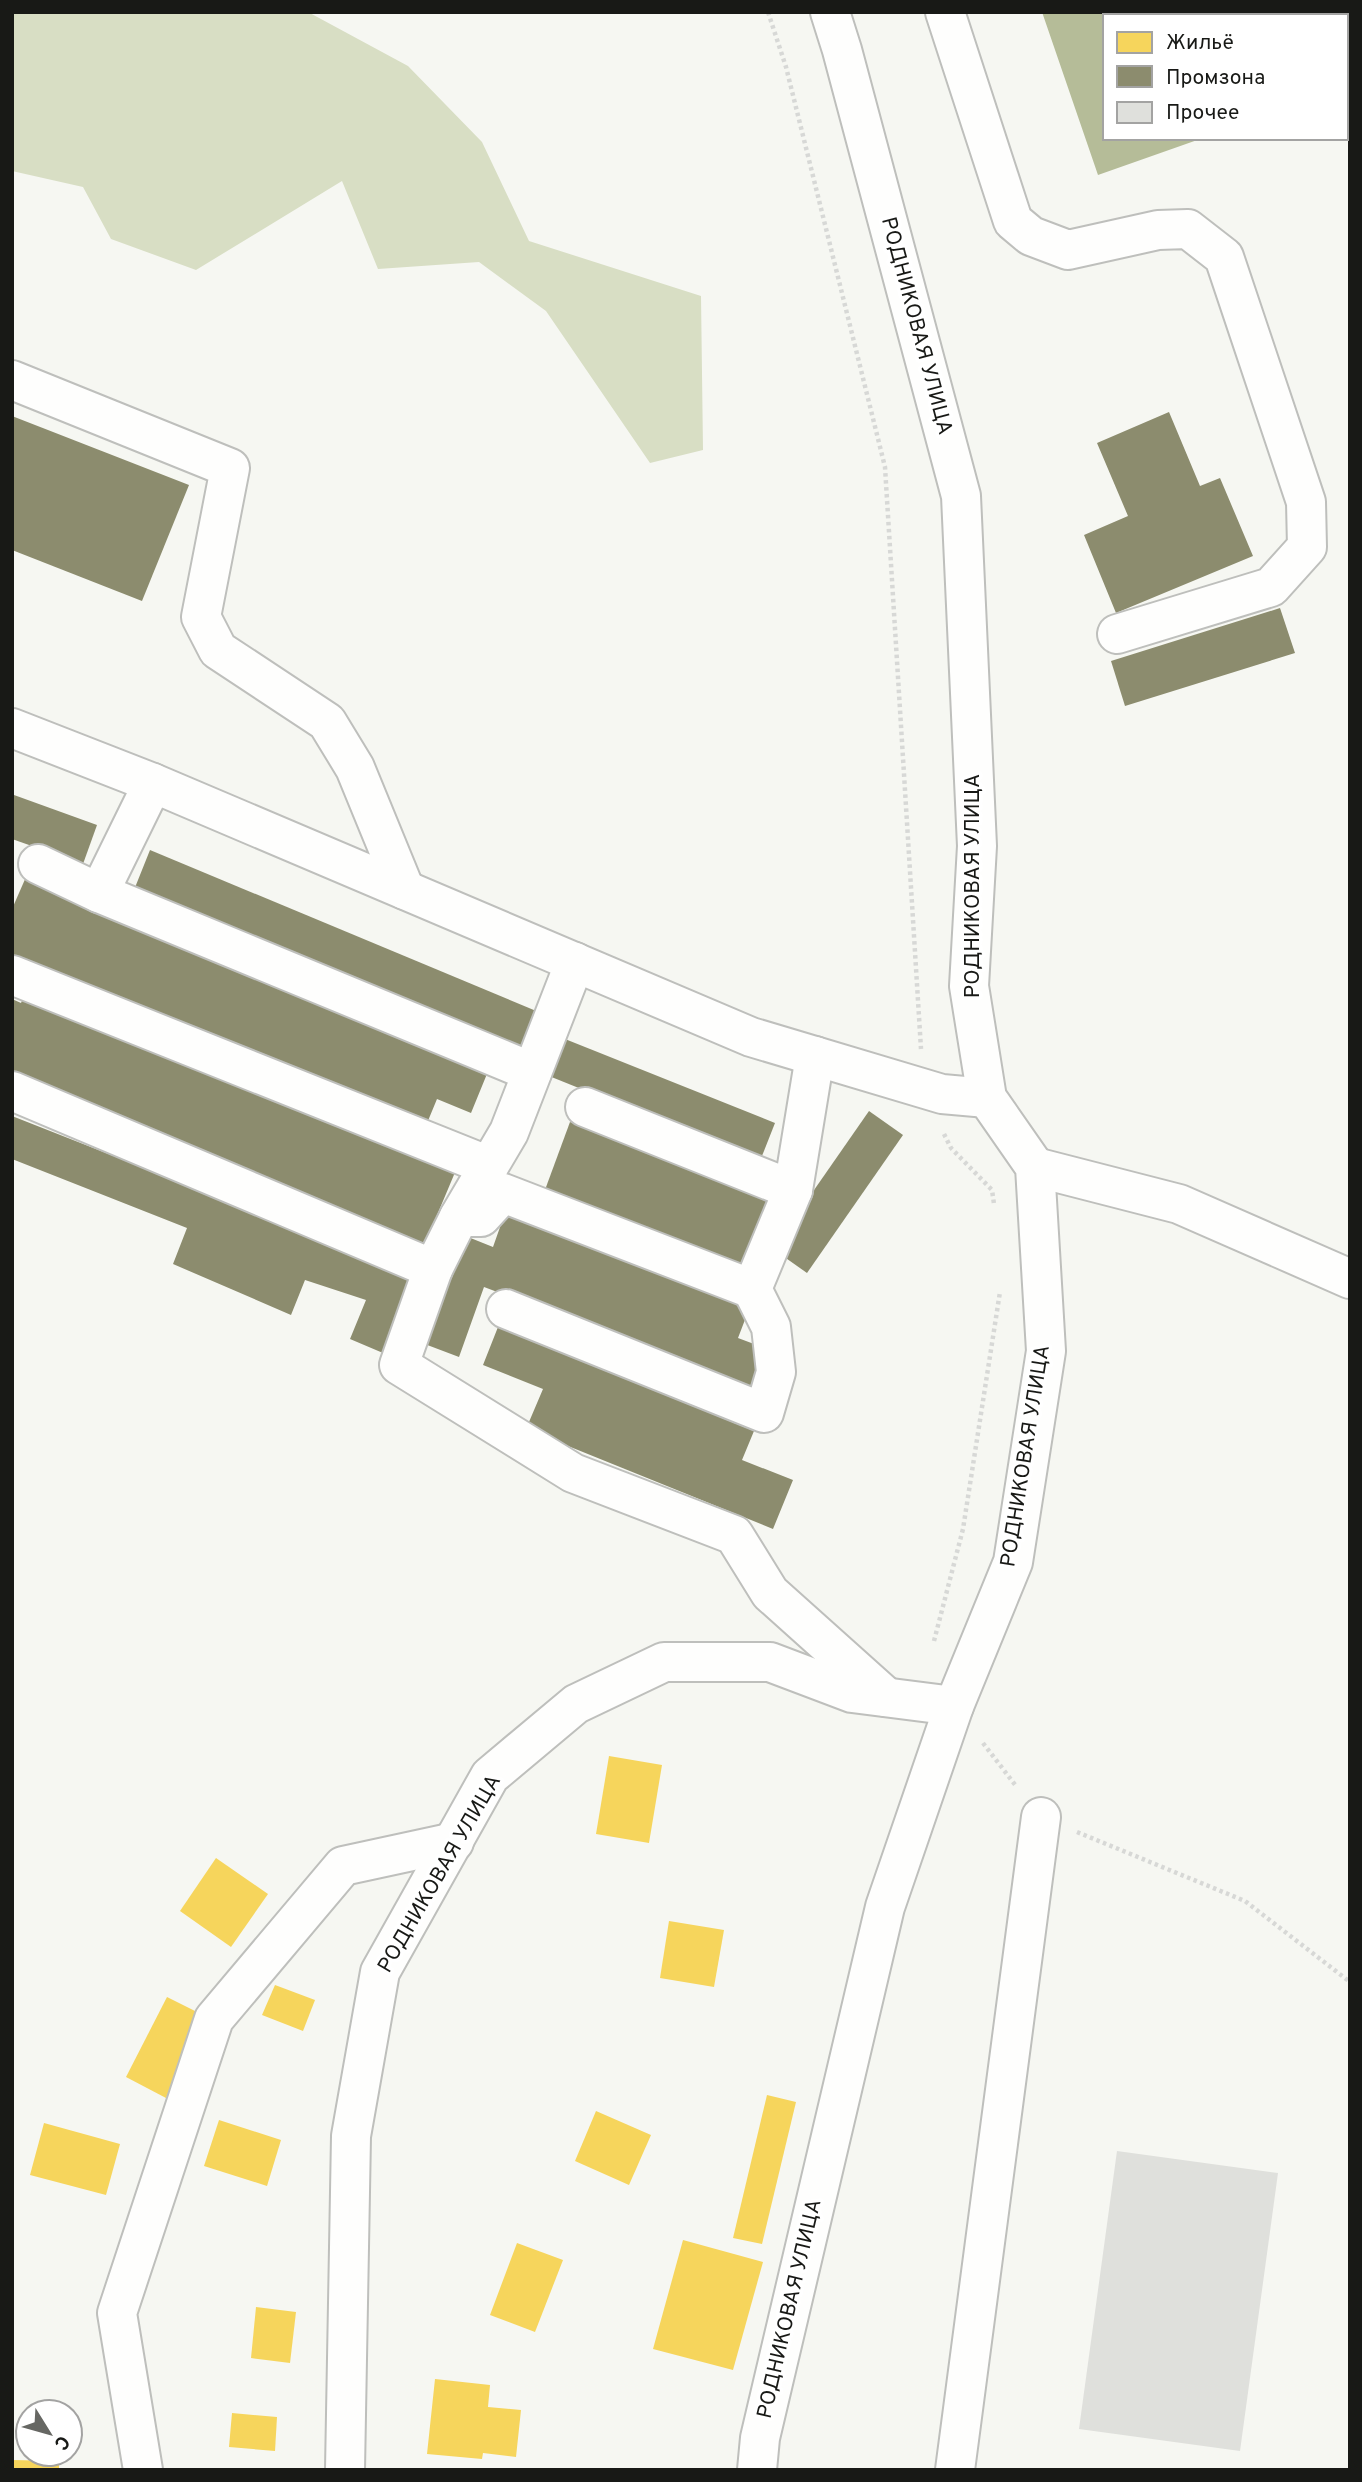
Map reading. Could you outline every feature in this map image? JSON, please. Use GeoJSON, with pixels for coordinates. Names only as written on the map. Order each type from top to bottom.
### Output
{"type":"FeatureCollection","features":[{"type":"Feature","properties":{"kind":"street","name":"РОДНИКОВАЯ УЛИЦА"},"geometry":{"type":"LineString","coordinates":[[757,2470],[760,2438],[885,1907],[920,1702],[1013,1562],[1046,1351],[1035,1167],[987,1098],[969,986],[977,846],[961,496],[830,12]]}},
{"type":"Feature","properties":{"kind":"street"},"geometry":{"type":"LineString","coordinates":[[945,12],[1013,221],[1031,236],[1068,250],[1158,230],[1188,229],[1224,257],[1306,502],[1307,547],[1271,587],[1117,634]]}},
{"type":"Feature","properties":{"kind":"street"},"geometry":{"type":"LineString","coordinates":[[12,380],[230,468],[201,617],[218,650],[327,722],[355,768],[405,890]]}},
{"type":"Feature","properties":{"kind":"street"},"geometry":{"type":"LineString","coordinates":[[12,728],[153,783],[751,1037],[942,1094],[987,1098]]}},
{"type":"Feature","properties":{"kind":"street"},"geometry":{"type":"LineString","coordinates":[[99,893],[153,783]]}},
{"type":"Feature","properties":{"kind":"street"},"geometry":{"type":"LineString","coordinates":[[38,864],[99,893],[532,1072]]}},
{"type":"Feature","properties":{"kind":"street"},"geometry":{"type":"LineString","coordinates":[[575,962],[509,1132],[459,1217],[433,1269],[399,1364],[573,1473],[734,1535],[770,1593],[920,1702]]}},
{"type":"Feature","properties":{"kind":"street"},"geometry":{"type":"LineString","coordinates":[[12,975],[489,1166]]}},
{"type":"Feature","properties":{"kind":"street"},"geometry":{"type":"LineString","coordinates":[[752,1289],[793,1190],[816,1056]]}},
{"type":"Feature","properties":{"kind":"street"},"geometry":{"type":"LineString","coordinates":[[12,1091],[433,1269]]}},
{"type":"Feature","properties":{"kind":"street"},"geometry":{"type":"LineString","coordinates":[[585,1107],[793,1190]]}},
{"type":"Feature","properties":{"kind":"street"},"geometry":{"type":"LineString","coordinates":[[1035,1167],[1179,1204],[1350,1279]]}},
{"type":"Feature","properties":{"kind":"street"},"geometry":{"type":"LineString","coordinates":[[459,1217],[481,1217],[503,1193],[752,1289],[771,1327],[776,1372],[764,1413],[506,1309]]}},
{"type":"Feature","properties":{"kind":"street","name":"РОДНИКОВАЯ УЛИЦА"},"geometry":{"type":"LineString","coordinates":[[345,2470],[351,2136],[380,1972],[490,1776],[576,1704],[664,1662],[770,1662],[852,1693],[920,1702]]}},
{"type":"Feature","properties":{"kind":"street"},"geometry":{"type":"LineString","coordinates":[[955,2470],[1041,1817]]}},
{"type":"Feature","properties":{"kind":"street"},"geometry":{"type":"LineString","coordinates":[[143,2470],[117,2313],[214,2020],[343,1867],[454,1842]]}},
{"type":"Feature","properties":{"kind":"path"},"geometry":{"type":"LineString","coordinates":[[768,12],[786,67],[886,467],[924,1089],[951,1149],[992,1190],[996,1217]]}},
{"type":"Feature","properties":{"kind":"path"},"geometry":{"type":"LineString","coordinates":[[1001,1286],[963,1529],[920,1702],[1041,1817],[1245,1901],[1350,1982]]}},
{"type":"Feature","properties":{"kind":"shaded area"},"geometry":{"type":"Polygon","coordinates":[[[12,12],[308,12],[408,66],[482,142],[529,241],[701,296],[703,450],[650,463],[546,311],[479,262],[378,269],[342,181],[196,270],[111,239],[83,187],[12,171],[12,12]]]}},
{"type":"Feature","properties":{"kind":"shaded area"},"geometry":{"type":"Polygon","coordinates":[[[1042,12],[1350,12],[1348,88],[1348,14],[1103,14],[1103,140],[1197,140],[1098,175],[1042,12]]]}},
{"type":"Feature","properties":{"kind":"building: Жильё"},"geometry":{"type":"Polygon","coordinates":[[[609,1756],[662,1765],[649,1843],[596,1834],[609,1756]]]}},
{"type":"Feature","properties":{"kind":"building: Жильё"},"geometry":{"type":"Polygon","coordinates":[[[216,1858],[268,1894],[231,1947],[180,1911],[216,1858]]]}},
{"type":"Feature","properties":{"kind":"building: Жильё"},"geometry":{"type":"Polygon","coordinates":[[[669,1921],[724,1930],[714,1987],[660,1978],[669,1921]]]}},
{"type":"Feature","properties":{"kind":"building: Жильё"},"geometry":{"type":"Polygon","coordinates":[[[275,1985],[315,2000],[303,2031],[262,2015],[275,1985]]]}},
{"type":"Feature","properties":{"kind":"building: Жильё"},"geometry":{"type":"Polygon","coordinates":[[[167,1997],[207,2017],[166,2098],[126,2077],[167,1997]]]}},
{"type":"Feature","properties":{"kind":"building: Жильё"},"geometry":{"type":"Polygon","coordinates":[[[767,2095],[796,2102],[762,2244],[733,2238],[767,2095]]]}},
{"type":"Feature","properties":{"kind":"building: Жильё"},"geometry":{"type":"Polygon","coordinates":[[[596,2111],[651,2135],[629,2185],[575,2161],[596,2111]]]}},
{"type":"Feature","properties":{"kind":"building: Жильё"},"geometry":{"type":"Polygon","coordinates":[[[219,2120],[281,2140],[267,2186],[204,2166],[219,2120]]]}},
{"type":"Feature","properties":{"kind":"building: Жильё"},"geometry":{"type":"Polygon","coordinates":[[[44,2123],[120,2144],[106,2195],[30,2175],[44,2123]]]}},
{"type":"Feature","properties":{"kind":"building: Жильё"},"geometry":{"type":"Polygon","coordinates":[[[683,2240],[763,2262],[733,2370],[653,2349],[683,2240]]]}},
{"type":"Feature","properties":{"kind":"building: Жильё"},"geometry":{"type":"Polygon","coordinates":[[[517,2243],[563,2260],[535,2332],[490,2315],[517,2243]]]}},
{"type":"Feature","properties":{"kind":"building: Жильё"},"geometry":{"type":"Polygon","coordinates":[[[256,2307],[296,2312],[290,2363],[251,2358],[256,2307]]]}},
{"type":"Feature","properties":{"kind":"building: Жильё"},"geometry":{"type":"Polygon","coordinates":[[[435,2379],[490,2385],[488,2407],[521,2410],[516,2457],[483,2453],[482,2459],[427,2454],[435,2379]]]}},
{"type":"Feature","properties":{"kind":"building: Жильё"},"geometry":{"type":"Polygon","coordinates":[[[232,2413],[277,2417],[275,2451],[229,2447],[232,2413]]]}},
{"type":"Feature","properties":{"kind":"building: Жильё"},"geometry":{"type":"Polygon","coordinates":[[[12,2460],[14,2468],[59,2468],[59,2470],[12,2470],[12,2460]]]}},
{"type":"Feature","properties":{"kind":"building: Промзона"},"geometry":{"type":"Polygon","coordinates":[[[1169,412],[1200,486],[1220,478],[1253,556],[1116,613],[1084,535],[1128,516],[1097,443],[1169,412]]]}},
{"type":"Feature","properties":{"kind":"building: Промзона"},"geometry":{"type":"Polygon","coordinates":[[[12,416],[189,485],[142,601],[12,550],[12,416]]]}},
{"type":"Feature","properties":{"kind":"building: Промзона"},"geometry":{"type":"Polygon","coordinates":[[[1280,608],[1295,653],[1125,706],[1111,661],[1280,608]]]}},
{"type":"Feature","properties":{"kind":"building: Промзона"},"geometry":{"type":"Polygon","coordinates":[[[14,795],[97,825],[83,864],[12,839],[14,795]]]}},
{"type":"Feature","properties":{"kind":"building: Промзона"},"geometry":{"type":"Polygon","coordinates":[[[150,850],[541,1013],[524,1053],[134,890],[150,850]]]}},
{"type":"Feature","properties":{"kind":"building: Промзона"},"geometry":{"type":"Polygon","coordinates":[[[26,877],[489,1069],[471,1113],[437,1099],[425,1128],[12,957],[12,909],[26,877]]]}},
{"type":"Feature","properties":{"kind":"building: Промзона"},"geometry":{"type":"Polygon","coordinates":[[[26,991],[456,1170],[422,1251],[12,1083],[12,999],[21,1003],[26,991]]]}},
{"type":"Feature","properties":{"kind":"building: Промзона"},"geometry":{"type":"Polygon","coordinates":[[[565,1039],[775,1123],[760,1161],[549,1076],[565,1039]]]}},
{"type":"Feature","properties":{"kind":"building: Промзона"},"geometry":{"type":"Polygon","coordinates":[[[869,1111],[903,1135],[807,1273],[773,1249],[869,1111]]]}},
{"type":"Feature","properties":{"kind":"building: Промзона"},"geometry":{"type":"Polygon","coordinates":[[[12,1116],[414,1274],[383,1353],[350,1339],[366,1300],[305,1280],[291,1315],[173,1264],[187,1228],[12,1159],[12,1116]]]}},
{"type":"Feature","properties":{"kind":"building: Промзона"},"geometry":{"type":"Polygon","coordinates":[[[570,1122],[769,1195],[741,1271],[542,1198],[570,1122]]]}},
{"type":"Feature","properties":{"kind":"building: Промзона"},"geometry":{"type":"Polygon","coordinates":[[[505,1213],[751,1304],[738,1338],[767,1349],[752,1387],[484,1287],[459,1357],[422,1343],[463,1235],[493,1247],[505,1213]]]}},
{"type":"Feature","properties":{"kind":"building: Промзона"},"geometry":{"type":"Polygon","coordinates":[[[498,1327],[754,1431],[742,1460],[793,1480],[773,1529],[526,1429],[543,1389],[483,1365],[498,1327]]]}},
{"type":"Feature","properties":{"kind":"building: Прочее"},"geometry":{"type":"Polygon","coordinates":[[[1117,2151],[1278,2173],[1240,2451],[1079,2429],[1117,2151]]]}}]}
